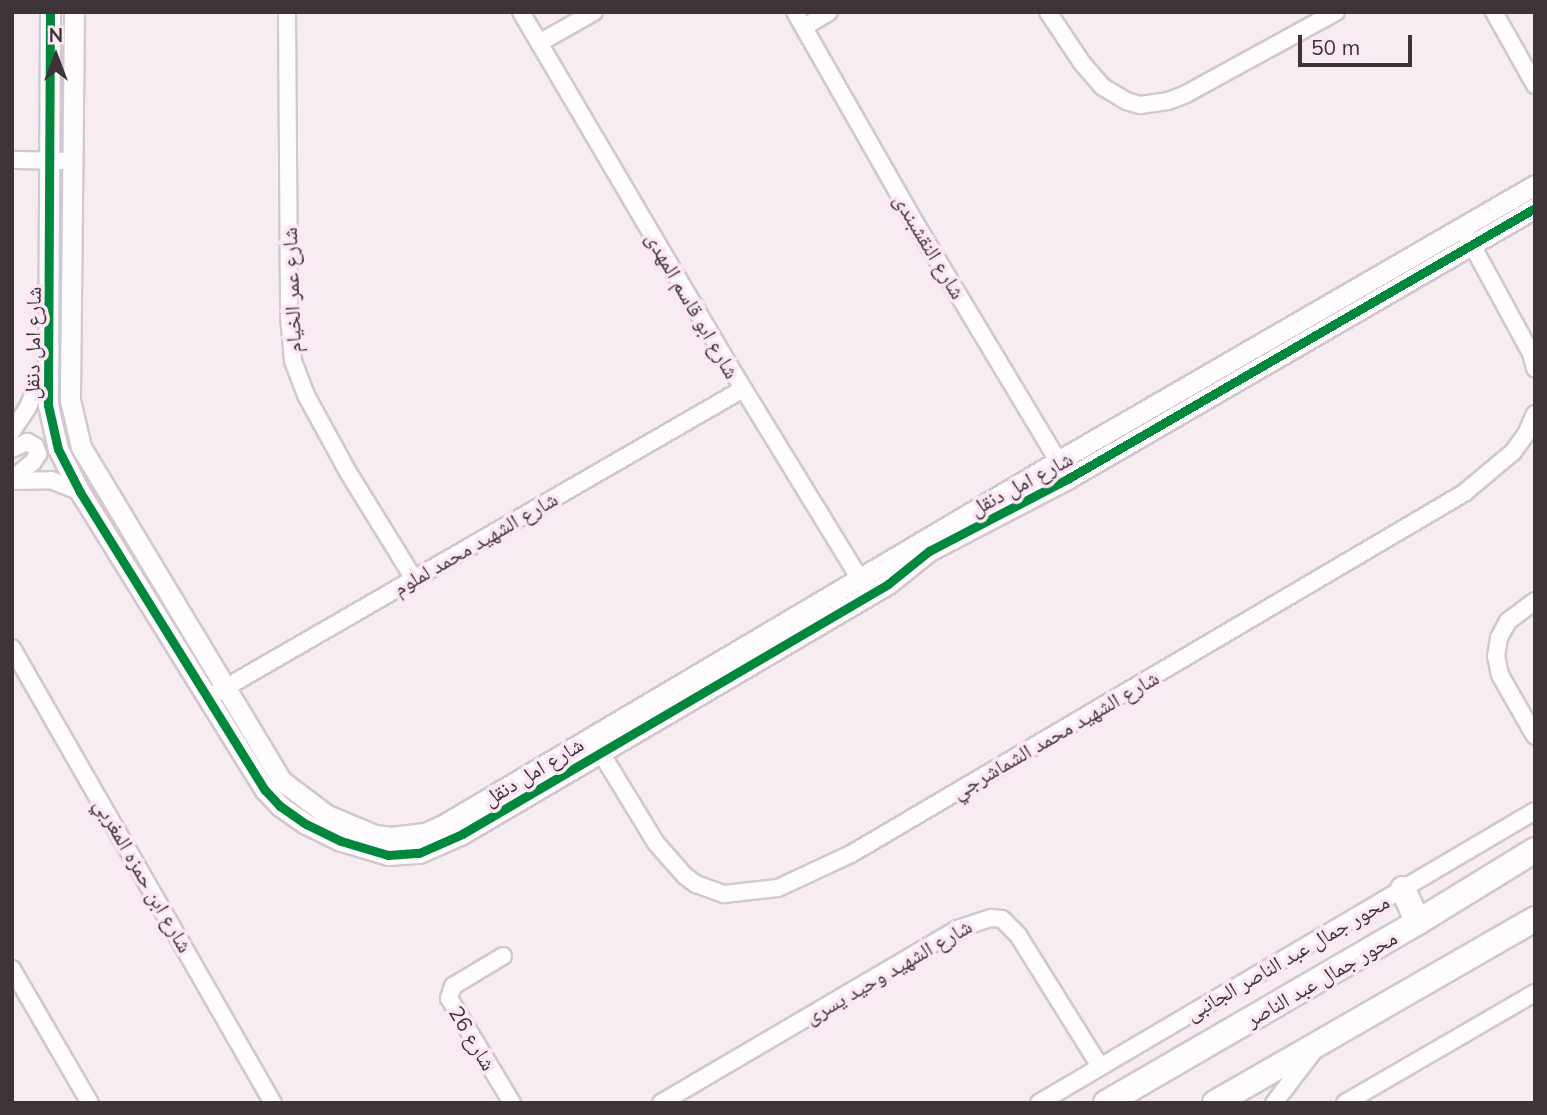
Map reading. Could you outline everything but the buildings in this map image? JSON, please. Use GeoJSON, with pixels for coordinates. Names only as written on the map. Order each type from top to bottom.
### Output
{"type":"FeatureCollection","features":[{"type":"Feature","properties":{"kind":"main road","name":"محور جمال عبد الناصر"},"geometry":{"type":"LineString","coordinates":[[1106,1103],[1419,922],[1535,850]]}},
{"type":"Feature","properties":{"kind":"main road"},"geometry":{"type":"LineString","coordinates":[[1403,888],[1419,922]]}},
{"type":"Feature","properties":{"kind":"main road"},"geometry":{"type":"LineString","coordinates":[[1215,1103],[1535,919]]}},
{"type":"Feature","properties":{"kind":"street","name":"شارع امل دنقل"},"geometry":{"type":"LineString","coordinates":[[50,12],[48,360],[50,426],[58,449],[80,492],[257,779],[280,806],[328,835],[388,855],[419,853],[437,846],[596,745],[864,586],[1058,461],[1467,236],[1535,208]]}},
{"type":"Feature","properties":{"kind":"street","name":"شارع امل دنقل"},"geometry":{"type":"LineString","coordinates":[[74,12],[70,400],[75,432],[87,462],[268,763],[289,787],[327,815],[375,835],[407,837],[443,825],[596,745]]}},
{"type":"Feature","properties":{"kind":"street","name":"شارع عمر الخيام"},"geometry":{"type":"LineString","coordinates":[[287,12],[289,315],[293,361],[306,395],[348,472],[414,579]]}},
{"type":"Feature","properties":{"kind":"street","name":"شارع ابو قاسم المهدى"},"geometry":{"type":"LineString","coordinates":[[521,12],[743,389],[864,586]]}},
{"type":"Feature","properties":{"kind":"street"},"geometry":{"type":"LineString","coordinates":[[539,43],[594,12]]}},
{"type":"Feature","properties":{"kind":"street","name":"شارع النقشبندى"},"geometry":{"type":"LineString","coordinates":[[795,12],[917,226],[1069,478]]}},
{"type":"Feature","properties":{"kind":"street"},"geometry":{"type":"LineString","coordinates":[[804,27],[829,12]]}},
{"type":"Feature","properties":{"kind":"street"},"geometry":{"type":"LineString","coordinates":[[1048,12],[1082,63],[1103,87],[1126,101],[1140,105],[1167,101],[1186,94],[1336,12]]}},
{"type":"Feature","properties":{"kind":"street"},"geometry":{"type":"LineString","coordinates":[[1494,12],[1535,85]]}},
{"type":"Feature","properties":{"kind":"street"},"geometry":{"type":"LineString","coordinates":[[12,160],[72,161]]}},
{"type":"Feature","properties":{"kind":"street","name":"شارع امل دنقل"},"geometry":{"type":"LineString","coordinates":[[864,586],[1069,478],[1467,236],[1535,185]]}},
{"type":"Feature","properties":{"kind":"street"},"geometry":{"type":"LineString","coordinates":[[1467,236],[1531,354],[1535,368]]}},
{"type":"Feature","properties":{"kind":"street"},"geometry":{"type":"LineString","coordinates":[[12,431],[33,397],[48,360]]}},
{"type":"Feature","properties":{"kind":"street","name":"شارع الشهيد محمد لملوم"},"geometry":{"type":"LineString","coordinates":[[208,698],[743,389]]}},
{"type":"Feature","properties":{"kind":"street","name":"شارع الشهيد محمد الشماشرجي"},"geometry":{"type":"LineString","coordinates":[[596,745],[656,843],[685,876],[696,884],[724,894],[778,888],[851,854],[1464,493],[1486,478],[1513,452],[1526,434],[1535,414]]}},
{"type":"Feature","properties":{"kind":"street"},"geometry":{"type":"LineString","coordinates":[[12,449],[27,442],[35,446],[38,454],[33,462],[12,480]]}},
{"type":"Feature","properties":{"kind":"street"},"geometry":{"type":"LineString","coordinates":[[12,480],[51,480],[80,492]]}},
{"type":"Feature","properties":{"kind":"street"},"geometry":{"type":"LineString","coordinates":[[1535,601],[1508,621],[1499,638],[1496,656],[1500,675],[1535,736]]}},
{"type":"Feature","properties":{"kind":"street","name":"شارع ابن حمزه المغربي"},"geometry":{"type":"LineString","coordinates":[[12,648],[273,1103]]}},
{"type":"Feature","properties":{"kind":"street","name":"محور جمال عبد الناصر الجانبى"},"geometry":{"type":"LineString","coordinates":[[1039,1103],[1535,811]]}},
{"type":"Feature","properties":{"kind":"street","name":"شارع الشهيد وحيد يسرى"},"geometry":{"type":"LineString","coordinates":[[661,1103],[957,929],[991,918],[1011,926],[1100,1066]]}},
{"type":"Feature","properties":{"kind":"street","name":"شارع 26"},"geometry":{"type":"LineString","coordinates":[[503,956],[453,986],[449,998],[512,1103]]}},
{"type":"Feature","properties":{"kind":"street"},"geometry":{"type":"LineString","coordinates":[[12,969],[90,1103]]}},
{"type":"Feature","properties":{"kind":"street"},"geometry":{"type":"LineString","coordinates":[[1345,1103],[1535,993]]}},
{"type":"Feature","properties":{"kind":"street"},"geometry":{"type":"LineString","coordinates":[[1274,1103],[1321,1042]]}},
{"type":"Feature","properties":{"kind":"cycle path"},"geometry":{"type":"LineString","coordinates":[[50,12],[48,405],[58,449],[80,492],[265,790],[280,806],[306,824],[341,841],[388,855],[419,853],[462,834],[888,584],[929,551],[1069,478],[1535,208]]}}]}
